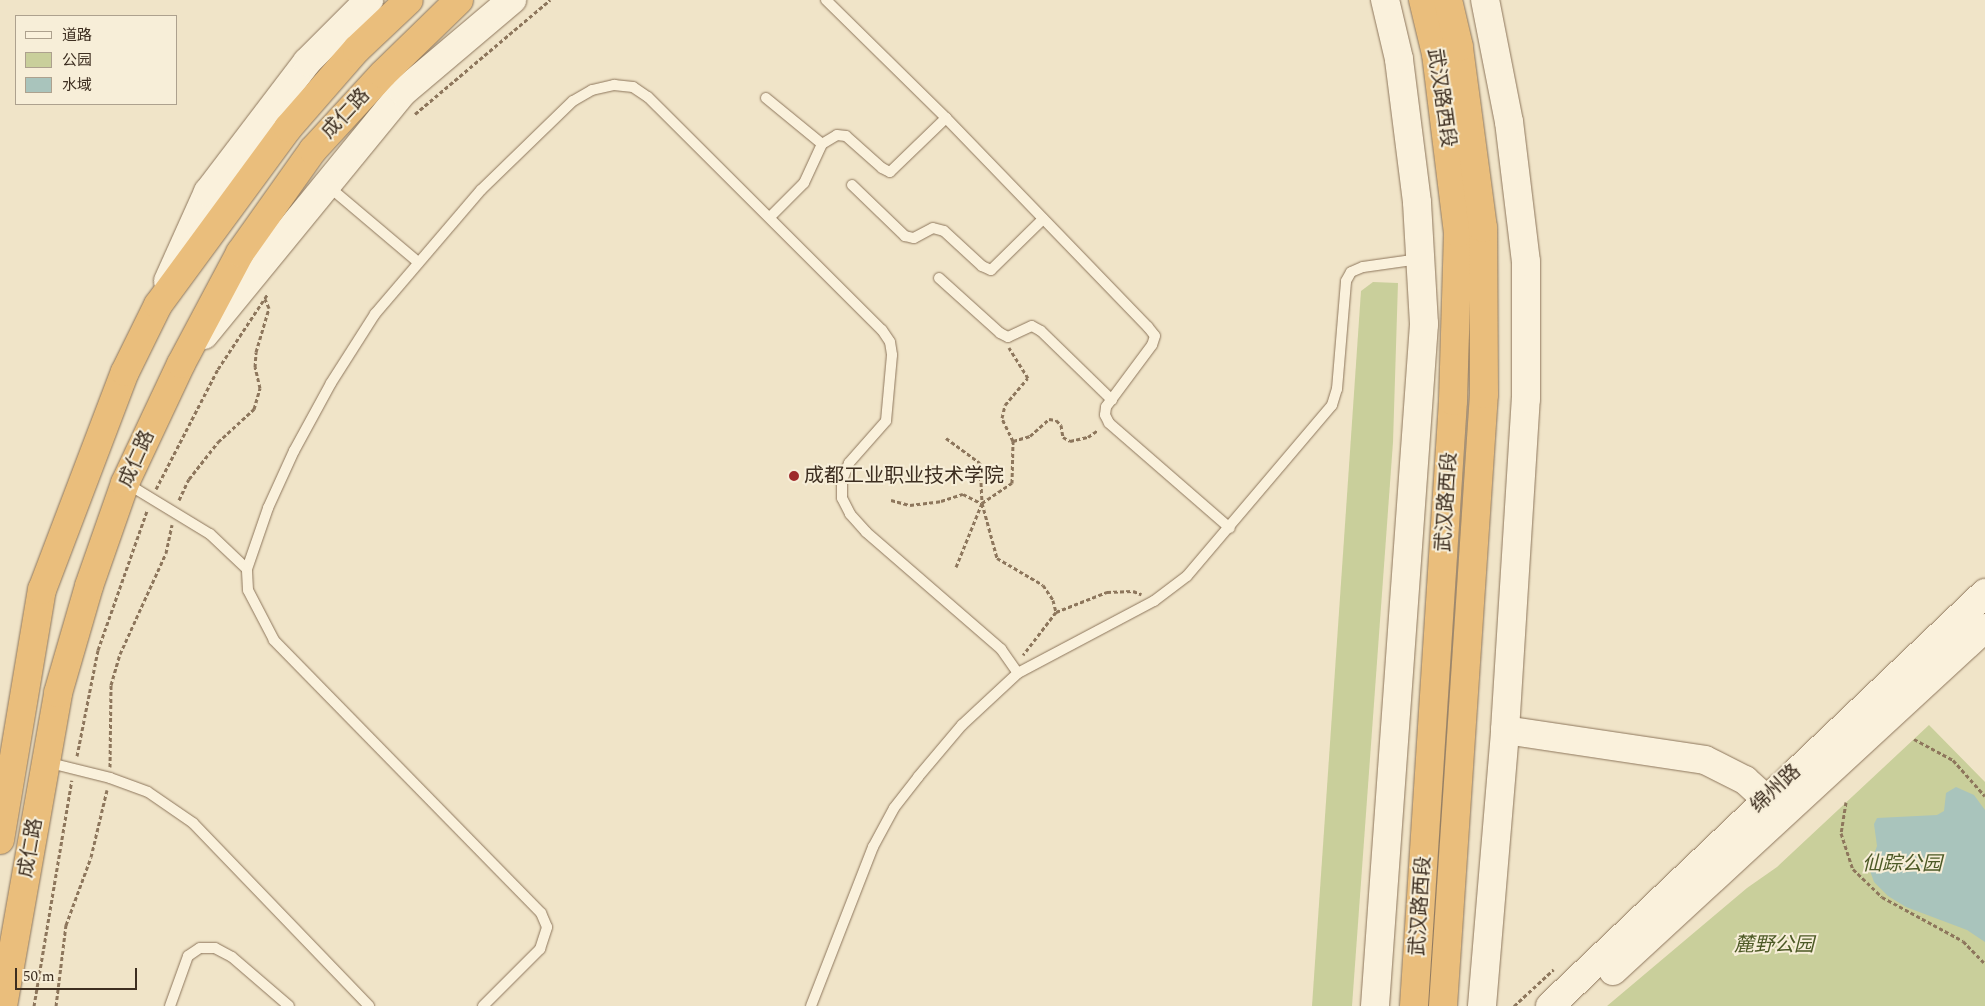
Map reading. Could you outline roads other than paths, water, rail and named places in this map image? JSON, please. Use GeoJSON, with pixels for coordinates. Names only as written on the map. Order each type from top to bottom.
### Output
{"type":"FeatureCollection","features":[{"type":"Feature","properties":{"kind":"highway","name":"成仁路"},"geometry":{"type":"LineString","coordinates":[[0,840],[42,590],[125,372],[158,306],[288,128],[357,49],[409,0]]}},
{"type":"Feature","properties":{"kind":"highway","name":"成仁路"},"geometry":{"type":"LineString","coordinates":[[3,1006],[58,694],[89,586],[125,483],[181,364],[240,254],[313,150],[383,74],[459,0]]}},
{"type":"Feature","properties":{"kind":"highway","name":"武汉路西段"},"geometry":{"type":"LineString","coordinates":[[1414,1006],[1454,401],[1458,233],[1436,54],[1423,0]]}},
{"type":"Feature","properties":{"kind":"highway","name":"武汉路西段"},"geometry":{"type":"LineString","coordinates":[[1443,1006],[1484,394],[1483,228],[1459,47],[1448,0]]}},
{"type":"Feature","properties":{"kind":"main road"},"geometry":{"type":"LineString","coordinates":[[158,306],[208,192],[307,62],[369,0]]}},
{"type":"Feature","properties":{"kind":"main road"},"geometry":{"type":"LineString","coordinates":[[181,364],[325,184],[403,92],[512,0]]}},
{"type":"Feature","properties":{"kind":"main road"},"geometry":{"type":"LineString","coordinates":[[1375,1006],[1424,324],[1417,202],[1399,59],[1385,0]]}},
{"type":"Feature","properties":{"kind":"main road"},"geometry":{"type":"LineString","coordinates":[[1482,1006],[1505,730],[1526,399],[1526,262],[1509,122],[1486,0]]}},
{"type":"Feature","properties":{"kind":"main road","name":"绵州路"},"geometry":{"type":"LineString","coordinates":[[1774,806],[1985,593]]}},
{"type":"Feature","properties":{"kind":"main road","name":"绵州路"},"geometry":{"type":"LineString","coordinates":[[1550,1006],[1571,991],[1774,806],[1985,628]]}},
{"type":"Feature","properties":{"kind":"main road"},"geometry":{"type":"LineString","coordinates":[[1505,730],[1705,760],[1744,780],[1774,806]]}},
{"type":"Feature","properties":{"kind":"lane"},"geometry":{"type":"LineString","coordinates":[[826,0],[946,118],[1155,336],[1112,400],[1105,415],[1109,423],[1230,528]]}},
{"type":"Feature","properties":{"kind":"lane"},"geometry":{"type":"LineString","coordinates":[[483,1006],[540,949],[547,927],[541,913],[274,640],[248,590],[247,569],[272,500],[331,383],[375,314],[418,262],[529,140],[573,101],[592,90],[614,85],[633,87],[648,97],[874,321],[890,342],[892,355],[886,421],[849,463],[842,480],[842,498],[850,514],[1001,649],[1018,673]]}},
{"type":"Feature","properties":{"kind":"lane"},"geometry":{"type":"LineString","coordinates":[[766,98],[822,144]]}},
{"type":"Feature","properties":{"kind":"lane"},"geometry":{"type":"LineString","coordinates":[[770,217],[804,183],[822,144],[837,135],[846,136],[882,168],[890,172],[946,118]]}},
{"type":"Feature","properties":{"kind":"lane"},"geometry":{"type":"LineString","coordinates":[[325,184],[418,262]]}},
{"type":"Feature","properties":{"kind":"lane"},"geometry":{"type":"LineString","coordinates":[[852,185],[905,236],[914,238],[933,228],[944,231],[982,266],[991,270],[1043,219]]}},
{"type":"Feature","properties":{"kind":"lane"},"geometry":{"type":"LineString","coordinates":[[811,1006],[874,847],[894,808],[962,725],[1018,673],[1154,601],[1187,576],[1230,528],[1332,405],[1338,389],[1346,281],[1351,272],[1363,267],[1420,259]]}},
{"type":"Feature","properties":{"kind":"lane"},"geometry":{"type":"LineString","coordinates":[[939,278],[1000,333],[1008,337],[1032,326],[1041,331],[1112,400]]}},
{"type":"Feature","properties":{"kind":"lane"},"geometry":{"type":"LineString","coordinates":[[125,483],[175,510],[210,534],[247,569]]}},
{"type":"Feature","properties":{"kind":"lane"},"geometry":{"type":"LineString","coordinates":[[46,762],[110,778],[148,792],[193,823],[369,1006]]}},
{"type":"Feature","properties":{"kind":"lane"},"geometry":{"type":"LineString","coordinates":[[170,1006],[188,956],[200,948],[215,948],[232,956],[289,1006]]}},
{"type":"Feature","properties":{"kind":"water"},"geometry":{"type":"Polygon","coordinates":[[[1956,787],[1974,795],[1985,810],[1985,942],[1967,930],[1906,907],[1888,896],[1874,882],[1869,868],[1877,846],[1874,824],[1877,818],[1937,815],[1944,811],[1946,793],[1956,787]]]}},
{"type":"Feature","properties":{"kind":"place","name":"成都工业职业技术学院"},"geometry":{"type":"Point","coordinates":[794,476]}},
{"type":"Feature","properties":{"kind":"park label","name":"仙踪公园"},"geometry":{"type":"Point","coordinates":[1902,864]}},
{"type":"Feature","properties":{"kind":"park label","name":"麓野公园"},"geometry":{"type":"Point","coordinates":[1774,945]}}]}
